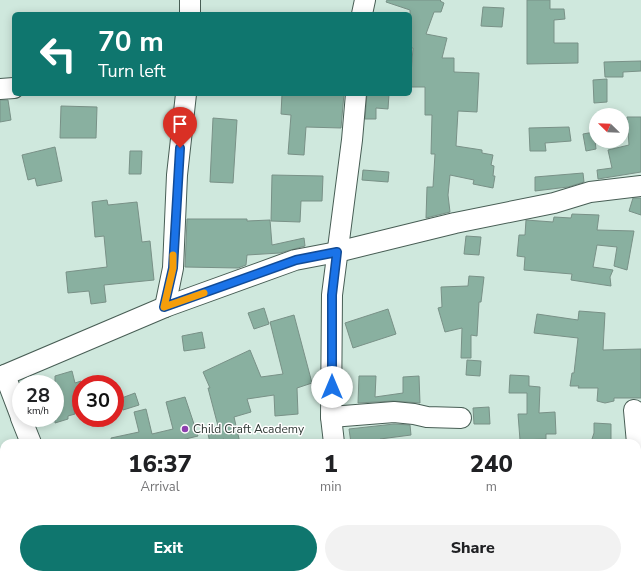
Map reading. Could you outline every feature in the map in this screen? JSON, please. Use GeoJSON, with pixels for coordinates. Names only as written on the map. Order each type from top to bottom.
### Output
{"type":"FeatureCollection","features":[{"type":"Feature","properties":{"kind":"street"},"geometry":{"type":"LineString","coordinates":[[190,0],[190,12]]}},
{"type":"Feature","properties":{"kind":"street"},"geometry":{"type":"LineString","coordinates":[[362,12],[365,0]]}},
{"type":"Feature","properties":{"kind":"street"},"geometry":{"type":"LineString","coordinates":[[0,88],[12,88]]}},
{"type":"Feature","properties":{"kind":"street"},"geometry":{"type":"LineString","coordinates":[[164,307],[173,268],[177,175],[186,96]]}},
{"type":"Feature","properties":{"kind":"street"},"geometry":{"type":"LineString","coordinates":[[334,439],[331,417],[332,295],[352,140],[356,96]]}},
{"type":"Feature","properties":{"kind":"street"},"geometry":{"type":"LineString","coordinates":[[12,396],[3,376],[164,307],[296,260],[554,203],[590,192],[641,186]]}},
{"type":"Feature","properties":{"kind":"street"},"geometry":{"type":"LineString","coordinates":[[634,410],[637,439]]}},
{"type":"Feature","properties":{"kind":"street"},"geometry":{"type":"LineString","coordinates":[[331,417],[394,412],[426,417],[461,418]]}},
{"type":"Feature","properties":{"kind":"street"},"geometry":{"type":"LineString","coordinates":[[25,427],[29,439]]}},
{"type":"Feature","properties":{"kind":"building"},"geometry":{"type":"Polygon","coordinates":[[[387,0],[441,0],[440,1],[444,3],[441,12],[434,12],[426,34],[447,38],[442,58],[454,58],[454,72],[479,73],[477,112],[458,111],[456,146],[482,150],[482,153],[493,155],[491,165],[494,166],[493,176],[495,176],[493,188],[473,184],[474,180],[450,175],[448,195],[450,212],[426,218],[427,187],[433,187],[435,154],[431,154],[432,115],[425,115],[425,87],[412,87],[412,12],[386,2],[387,0]]]}},
{"type":"Feature","properties":{"kind":"building"},"geometry":{"type":"Polygon","coordinates":[[[527,0],[550,0],[550,9],[564,9],[565,19],[554,20],[554,43],[578,43],[578,63],[527,64],[527,0]]]}},
{"type":"Feature","properties":{"kind":"building"},"geometry":{"type":"Polygon","coordinates":[[[483,7],[504,8],[502,27],[481,26],[483,7]]]}},
{"type":"Feature","properties":{"kind":"building"},"geometry":{"type":"Polygon","coordinates":[[[641,61],[641,71],[623,72],[623,77],[605,77],[604,62],[641,61]]]}},
{"type":"Feature","properties":{"kind":"building"},"geometry":{"type":"Polygon","coordinates":[[[607,79],[607,102],[594,103],[593,80],[607,79]]]}},
{"type":"Feature","properties":{"kind":"building"},"geometry":{"type":"Polygon","coordinates":[[[282,96],[344,96],[341,128],[306,127],[304,155],[288,154],[291,115],[281,114],[282,96]]]}},
{"type":"Feature","properties":{"kind":"building"},"geometry":{"type":"Polygon","coordinates":[[[367,96],[389,96],[388,109],[376,108],[376,119],[365,119],[367,96]]]}},
{"type":"Feature","properties":{"kind":"building"},"geometry":{"type":"Polygon","coordinates":[[[0,100],[8,100],[11,120],[0,122],[0,100]]]}},
{"type":"Feature","properties":{"kind":"building"},"geometry":{"type":"Polygon","coordinates":[[[61,106],[97,107],[96,138],[60,138],[61,106]]]}},
{"type":"Feature","properties":{"kind":"building"},"geometry":{"type":"Polygon","coordinates":[[[629,117],[641,117],[641,172],[598,179],[597,170],[612,168],[608,150],[629,148],[629,117]]]}},
{"type":"Feature","properties":{"kind":"building"},"geometry":{"type":"Polygon","coordinates":[[[213,118],[237,120],[233,183],[210,182],[213,118]]]}},
{"type":"Feature","properties":{"kind":"building"},"geometry":{"type":"Polygon","coordinates":[[[569,127],[571,141],[545,143],[546,151],[530,151],[529,128],[569,127]]]}},
{"type":"Feature","properties":{"kind":"building"},"geometry":{"type":"Polygon","coordinates":[[[589,133],[589,148],[596,149],[586,151],[583,134],[589,133]]]}},
{"type":"Feature","properties":{"kind":"building"},"geometry":{"type":"Polygon","coordinates":[[[55,147],[62,181],[37,186],[35,178],[28,180],[22,155],[55,147]]]}},
{"type":"Feature","properties":{"kind":"building"},"geometry":{"type":"Polygon","coordinates":[[[130,151],[142,151],[141,174],[129,174],[130,151]]]}},
{"type":"Feature","properties":{"kind":"building"},"geometry":{"type":"Polygon","coordinates":[[[363,170],[389,172],[388,182],[362,180],[363,170]]]}},
{"type":"Feature","properties":{"kind":"building"},"geometry":{"type":"Polygon","coordinates":[[[583,173],[584,182],[568,187],[535,191],[535,177],[583,173]]]}},
{"type":"Feature","properties":{"kind":"building"},"geometry":{"type":"Polygon","coordinates":[[[272,175],[323,176],[322,201],[301,201],[300,222],[271,221],[272,175]]]}},
{"type":"Feature","properties":{"kind":"building"},"geometry":{"type":"Polygon","coordinates":[[[633,198],[641,198],[641,215],[629,211],[633,198]]]}},
{"type":"Feature","properties":{"kind":"building"},"geometry":{"type":"Polygon","coordinates":[[[107,200],[108,205],[137,202],[142,242],[150,241],[154,280],[104,285],[106,302],[91,304],[89,291],[68,293],[66,272],[107,267],[104,236],[95,237],[92,202],[107,200]]]}},
{"type":"Feature","properties":{"kind":"building"},"geometry":{"type":"Polygon","coordinates":[[[572,214],[599,215],[597,230],[634,231],[627,270],[614,266],[617,247],[597,245],[593,267],[613,270],[610,277],[611,286],[571,280],[572,274],[524,270],[525,257],[517,256],[519,235],[525,235],[526,220],[553,222],[554,217],[571,218],[572,214]]]}},
{"type":"Feature","properties":{"kind":"building"},"geometry":{"type":"Polygon","coordinates":[[[187,219],[247,219],[247,221],[270,220],[272,245],[304,238],[305,246],[280,253],[247,255],[246,265],[238,268],[185,267],[187,219]]]}},
{"type":"Feature","properties":{"kind":"building"},"geometry":{"type":"Polygon","coordinates":[[[466,236],[481,237],[479,255],[464,254],[466,236]]]}},
{"type":"Feature","properties":{"kind":"building"},"geometry":{"type":"Polygon","coordinates":[[[469,276],[484,277],[481,302],[479,302],[477,336],[471,335],[471,358],[461,358],[462,328],[445,332],[438,308],[442,307],[441,287],[468,286],[469,276]]]}},
{"type":"Feature","properties":{"kind":"building"},"geometry":{"type":"Polygon","coordinates":[[[264,308],[269,324],[254,329],[248,313],[264,308]]]}},
{"type":"Feature","properties":{"kind":"building"},"geometry":{"type":"Polygon","coordinates":[[[388,309],[396,334],[353,348],[345,323],[388,309]]]}},
{"type":"Feature","properties":{"kind":"building"},"geometry":{"type":"Polygon","coordinates":[[[579,311],[605,313],[603,350],[641,349],[641,398],[614,398],[614,401],[605,403],[597,401],[598,388],[578,388],[579,386],[570,386],[572,373],[574,373],[578,338],[534,333],[537,314],[578,320],[579,311]]]}},
{"type":"Feature","properties":{"kind":"building"},"geometry":{"type":"Polygon","coordinates":[[[294,315],[312,383],[297,388],[298,414],[275,416],[274,395],[247,399],[251,412],[234,417],[239,439],[209,439],[207,429],[218,426],[208,388],[210,388],[203,372],[250,350],[261,377],[283,374],[270,322],[294,315]]]}},
{"type":"Feature","properties":{"kind":"building"},"geometry":{"type":"Polygon","coordinates":[[[202,332],[205,348],[184,351],[182,336],[202,332]]]}},
{"type":"Feature","properties":{"kind":"building"},"geometry":{"type":"Polygon","coordinates":[[[467,360],[481,361],[480,376],[466,375],[467,360]]]}},
{"type":"Feature","properties":{"kind":"building"},"geometry":{"type":"Polygon","coordinates":[[[72,371],[73,375],[72,415],[68,416],[68,419],[64,420],[64,375],[58,375],[72,371]]]}},
{"type":"Feature","properties":{"kind":"building"},"geometry":{"type":"Polygon","coordinates":[[[510,375],[529,376],[529,386],[540,387],[539,413],[555,412],[556,434],[546,434],[546,439],[520,439],[518,414],[527,414],[527,393],[509,393],[510,375]]]}},
{"type":"Feature","properties":{"kind":"building"},"geometry":{"type":"Polygon","coordinates":[[[359,376],[376,376],[375,397],[403,393],[403,377],[419,376],[420,403],[393,401],[358,403],[359,376]]]}},
{"type":"Feature","properties":{"kind":"building"},"geometry":{"type":"Polygon","coordinates":[[[135,393],[139,405],[124,410],[124,397],[135,393]]]}},
{"type":"Feature","properties":{"kind":"building"},"geometry":{"type":"Polygon","coordinates":[[[185,397],[198,436],[186,439],[111,439],[139,432],[134,412],[146,409],[152,434],[173,429],[166,402],[185,397]]]}},
{"type":"Feature","properties":{"kind":"building"},"geometry":{"type":"Polygon","coordinates":[[[489,407],[490,424],[474,424],[473,408],[489,407]]]}},
{"type":"Feature","properties":{"kind":"building"},"geometry":{"type":"Polygon","coordinates":[[[594,423],[611,424],[611,439],[592,439],[594,433],[594,423]]]}},
{"type":"Feature","properties":{"kind":"building"},"geometry":{"type":"Polygon","coordinates":[[[394,424],[410,425],[411,435],[380,439],[350,439],[349,429],[394,424]]]}},
{"type":"Feature","properties":{"kind":"slow traffic"},"geometry":{"type":"LineString","coordinates":[[173,255],[173,268],[164,307],[204,293]]}},
{"type":"Feature","properties":{"kind":"place","name":"Child Craft Academy"},"geometry":{"type":"Point","coordinates":[185,429]}},
{"type":"Feature","properties":{"kind":"route"},"geometry":{"type":"LineString","coordinates":[[180,148],[177,175],[173,268],[164,307],[296,260],[337,252],[332,295],[332,387]]}}]}
